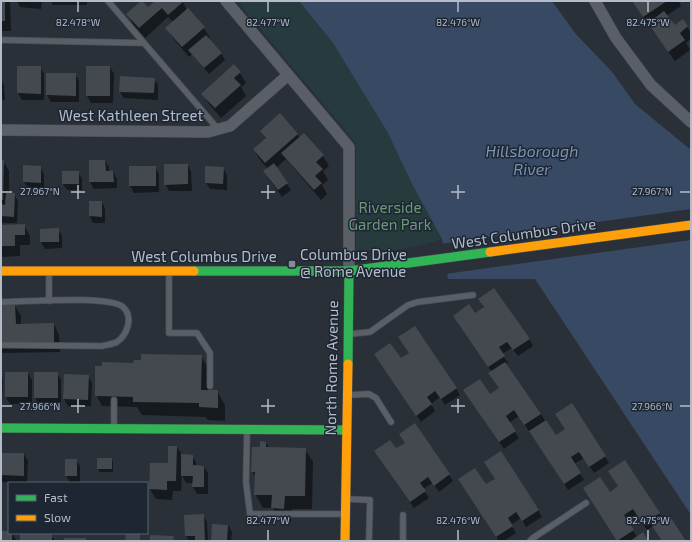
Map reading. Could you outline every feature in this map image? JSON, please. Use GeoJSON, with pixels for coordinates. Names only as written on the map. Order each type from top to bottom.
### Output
{"type":"FeatureCollection","features":[{"type":"Feature","properties":{"kind":"main road","name":"West Columbus Drive"},"geometry":{"type":"LineString","coordinates":[[1,271],[349,271],[691,225]]}},
{"type":"Feature","properties":{"kind":"main road","name":"North Rome Avenue"},"geometry":{"type":"LineString","coordinates":[[345,541],[349,271]]}},
{"type":"Feature","properties":{"kind":"main road"},"geometry":{"type":"LineString","coordinates":[[1,428],[346,430]]}},
{"type":"Feature","properties":{"kind":"street","name":"North Rome Avenue"},"geometry":{"type":"LineString","coordinates":[[226,1],[349,147],[349,271]]}},
{"type":"Feature","properties":{"kind":"street"},"geometry":{"type":"LineString","coordinates":[[595,1],[616,38],[651,85],[691,122]]}},
{"type":"Feature","properties":{"kind":"street","name":"West Kathleen Street"},"geometry":{"type":"LineString","coordinates":[[1,130],[208,132],[230,126],[288,75]]}},
{"type":"Feature","properties":{"kind":"lane"},"geometry":{"type":"LineString","coordinates":[[108,1],[218,129]]}},
{"type":"Feature","properties":{"kind":"lane"},"geometry":{"type":"LineString","coordinates":[[1,40],[144,43]]}},
{"type":"Feature","properties":{"kind":"lane"},"geometry":{"type":"LineString","coordinates":[[49,271],[49,301]]}},
{"type":"Feature","properties":{"kind":"lane"},"geometry":{"type":"LineString","coordinates":[[169,271],[169,333],[197,333],[210,353],[210,386]]}},
{"type":"Feature","properties":{"kind":"lane"},"geometry":{"type":"LineString","coordinates":[[348,334],[370,332],[408,305],[418,302],[473,295]]}},
{"type":"Feature","properties":{"kind":"lane"},"geometry":{"type":"LineString","coordinates":[[1,302],[111,302],[123,308],[129,316],[128,330],[117,342],[102,346],[1,345]]}},
{"type":"Feature","properties":{"kind":"lane"},"geometry":{"type":"LineString","coordinates":[[346,395],[369,394],[376,398],[391,422]]}},
{"type":"Feature","properties":{"kind":"lane"},"geometry":{"type":"LineString","coordinates":[[114,400],[114,428]]}},
{"type":"Feature","properties":{"kind":"lane"},"geometry":{"type":"LineString","coordinates":[[247,429],[246,482],[250,514],[345,514]]}},
{"type":"Feature","properties":{"kind":"lane"},"geometry":{"type":"LineString","coordinates":[[345,499],[370,500],[369,541]]}},
{"type":"Feature","properties":{"kind":"lane"},"geometry":{"type":"LineString","coordinates":[[530,541],[586,503]]}},
{"type":"Feature","properties":{"kind":"lane"},"geometry":{"type":"LineString","coordinates":[[403,515],[403,541]]}},
{"type":"Feature","properties":{"kind":"green space","name":"Riverside Garden Park"},"geometry":{"type":"Polygon","coordinates":[[[237,1],[300,1],[333,43],[368,99],[388,133],[412,184],[442,239],[409,248],[379,251],[356,250],[356,143],[237,1]]]}},
{"type":"Feature","properties":{"kind":"water","name":"Hillsborough River"},"geometry":{"type":"Polygon","coordinates":[[[299,1],[552,1],[575,33],[613,73],[635,104],[691,150],[691,515],[535,279],[448,279],[442,239],[412,184],[388,133],[333,43],[299,1]]]}},
{"type":"Feature","properties":{"kind":"pier"},"geometry":{"type":"Polygon","coordinates":[[[691,209],[691,240],[445,274],[440,244],[691,209]]]}},
{"type":"Feature","properties":{"kind":"building"},"geometry":{"type":"Polygon","coordinates":[[[1,1],[5,1],[5,21],[1,21],[1,1]]]}},
{"type":"Feature","properties":{"kind":"building"},"geometry":{"type":"Polygon","coordinates":[[[141,1],[148,7],[155,1],[184,1],[168,15],[162,8],[139,28],[126,14],[141,1]]]}},
{"type":"Feature","properties":{"kind":"building"},"geometry":{"type":"Polygon","coordinates":[[[632,1],[667,1],[643,17],[632,1]]]}},
{"type":"Feature","properties":{"kind":"building"},"geometry":{"type":"Polygon","coordinates":[[[188,8],[205,27],[182,47],[165,28],[188,8]]]}},
{"type":"Feature","properties":{"kind":"building"},"geometry":{"type":"Polygon","coordinates":[[[664,11],[675,25],[683,19],[688,26],[680,33],[685,40],[668,52],[648,23],[664,11]]]}},
{"type":"Feature","properties":{"kind":"building"},"geometry":{"type":"Polygon","coordinates":[[[206,35],[222,53],[204,68],[188,50],[206,35]]]}},
{"type":"Feature","properties":{"kind":"building"},"geometry":{"type":"Polygon","coordinates":[[[234,64],[241,72],[234,78],[241,85],[215,108],[201,94],[234,64]]]}},
{"type":"Feature","properties":{"kind":"building"},"geometry":{"type":"Polygon","coordinates":[[[17,66],[41,66],[41,94],[17,93],[17,66]]]}},
{"type":"Feature","properties":{"kind":"building"},"geometry":{"type":"Polygon","coordinates":[[[86,66],[110,66],[110,96],[86,96],[86,66]]]}},
{"type":"Feature","properties":{"kind":"building"},"geometry":{"type":"Polygon","coordinates":[[[46,73],[76,73],[76,96],[46,95],[46,73]]]}},
{"type":"Feature","properties":{"kind":"building"},"geometry":{"type":"Polygon","coordinates":[[[120,76],[155,78],[154,93],[119,92],[120,76]]]}},
{"type":"Feature","properties":{"kind":"building"},"geometry":{"type":"Polygon","coordinates":[[[280,113],[298,134],[265,163],[253,149],[266,138],[260,131],[280,113]]]}},
{"type":"Feature","properties":{"kind":"building"},"geometry":{"type":"Polygon","coordinates":[[[304,133],[324,155],[316,162],[323,169],[315,176],[322,183],[314,190],[281,153],[304,133]]]}},
{"type":"Feature","properties":{"kind":"building"},"geometry":{"type":"Polygon","coordinates":[[[1,160],[4,160],[3,200],[1,200],[1,160]]]}},
{"type":"Feature","properties":{"kind":"building"},"geometry":{"type":"Polygon","coordinates":[[[89,160],[105,160],[106,171],[113,171],[114,182],[89,182],[89,160]]]}},
{"type":"Feature","properties":{"kind":"building"},"geometry":{"type":"Polygon","coordinates":[[[274,163],[288,183],[278,190],[263,171],[274,163]]]}},
{"type":"Feature","properties":{"kind":"building"},"geometry":{"type":"Polygon","coordinates":[[[164,164],[188,164],[188,184],[164,185],[164,164]]]}},
{"type":"Feature","properties":{"kind":"building"},"geometry":{"type":"Polygon","coordinates":[[[23,165],[41,166],[41,183],[23,182],[23,165]]]}},
{"type":"Feature","properties":{"kind":"building"},"geometry":{"type":"Polygon","coordinates":[[[129,166],[156,166],[156,186],[129,186],[129,166]]]}},
{"type":"Feature","properties":{"kind":"building"},"geometry":{"type":"Polygon","coordinates":[[[205,166],[224,167],[223,184],[205,183],[205,166]]]}},
{"type":"Feature","properties":{"kind":"building"},"geometry":{"type":"Polygon","coordinates":[[[62,171],[79,171],[79,184],[62,184],[62,171]]]}},
{"type":"Feature","properties":{"kind":"building"},"geometry":{"type":"Polygon","coordinates":[[[6,193],[15,193],[14,217],[1,216],[1,204],[5,205],[6,193]]]}},
{"type":"Feature","properties":{"kind":"building"},"geometry":{"type":"Polygon","coordinates":[[[89,201],[102,201],[102,217],[89,216],[89,201]]]}},
{"type":"Feature","properties":{"kind":"building"},"geometry":{"type":"Polygon","coordinates":[[[25,224],[25,235],[15,235],[15,246],[1,246],[1,225],[25,224]]]}},
{"type":"Feature","properties":{"kind":"building"},"geometry":{"type":"Polygon","coordinates":[[[59,228],[59,242],[40,242],[40,229],[59,228]]]}},
{"type":"Feature","properties":{"kind":"building"},"geometry":{"type":"Polygon","coordinates":[[[494,288],[530,339],[513,350],[507,342],[499,347],[505,356],[488,367],[453,316],[469,304],[475,313],[484,307],[478,299],[494,288]]]}},
{"type":"Feature","properties":{"kind":"building"},"geometry":{"type":"Polygon","coordinates":[[[1,305],[15,305],[16,324],[54,323],[54,342],[1,343],[1,305]]]}},
{"type":"Feature","properties":{"kind":"building"},"geometry":{"type":"Polygon","coordinates":[[[415,326],[457,388],[441,399],[435,391],[427,397],[432,404],[416,416],[374,354],[390,343],[401,358],[409,353],[398,337],[415,326]]]}},
{"type":"Feature","properties":{"kind":"building"},"geometry":{"type":"Polygon","coordinates":[[[141,354],[202,355],[201,390],[218,390],[218,408],[199,407],[199,403],[133,402],[133,397],[95,396],[95,366],[102,366],[102,362],[133,363],[134,360],[141,360],[141,354]]]}},
{"type":"Feature","properties":{"kind":"building"},"geometry":{"type":"Polygon","coordinates":[[[505,362],[541,414],[524,425],[514,410],[506,416],[516,431],[499,442],[463,390],[480,379],[490,394],[499,388],[488,373],[505,362]]]}},
{"type":"Feature","properties":{"kind":"building"},"geometry":{"type":"Polygon","coordinates":[[[5,372],[28,372],[28,397],[5,397],[5,372]]]}},
{"type":"Feature","properties":{"kind":"building"},"geometry":{"type":"Polygon","coordinates":[[[34,372],[58,372],[58,398],[34,398],[34,372]]]}},
{"type":"Feature","properties":{"kind":"building"},"geometry":{"type":"Polygon","coordinates":[[[64,374],[89,375],[88,400],[63,399],[64,374]]]}},
{"type":"Feature","properties":{"kind":"building"},"geometry":{"type":"Polygon","coordinates":[[[572,403],[606,456],[589,467],[579,452],[571,457],[581,473],[564,484],[529,431],[546,420],[556,435],[565,429],[555,414],[572,403]]]}},
{"type":"Feature","properties":{"kind":"building"},"geometry":{"type":"Polygon","coordinates":[[[415,423],[450,474],[434,486],[428,477],[420,483],[426,491],[410,502],[374,451],[390,440],[396,448],[405,443],[399,434],[415,423]]]}},
{"type":"Feature","properties":{"kind":"building"},"geometry":{"type":"Polygon","coordinates":[[[260,441],[266,442],[266,447],[306,448],[305,496],[285,496],[284,509],[271,508],[272,495],[254,495],[255,472],[251,472],[252,447],[260,447],[260,441]]]}},
{"type":"Feature","properties":{"kind":"building"},"geometry":{"type":"Polygon","coordinates":[[[168,446],[177,446],[176,481],[167,481],[167,490],[149,489],[150,463],[168,463],[168,446]]]}},
{"type":"Feature","properties":{"kind":"building"},"geometry":{"type":"Polygon","coordinates":[[[501,451],[539,510],[522,521],[516,512],[508,518],[513,526],[496,537],[458,479],[475,468],[486,484],[495,479],[484,462],[501,451]]]}},
{"type":"Feature","properties":{"kind":"building"},"geometry":{"type":"Polygon","coordinates":[[[1,453],[24,453],[24,476],[1,475],[1,453]]]}},
{"type":"Feature","properties":{"kind":"building"},"geometry":{"type":"Polygon","coordinates":[[[181,454],[193,455],[193,465],[204,466],[204,487],[192,487],[193,476],[181,476],[181,454]]]}},
{"type":"Feature","properties":{"kind":"building"},"geometry":{"type":"Polygon","coordinates":[[[97,458],[112,458],[112,469],[97,469],[97,458]]]}},
{"type":"Feature","properties":{"kind":"building"},"geometry":{"type":"Polygon","coordinates":[[[65,459],[77,459],[77,476],[65,476],[65,459]]]}},
{"type":"Feature","properties":{"kind":"building"},"geometry":{"type":"Polygon","coordinates":[[[625,460],[660,513],[643,524],[633,509],[624,515],[634,530],[617,541],[583,488],[600,477],[610,492],[618,486],[608,471],[625,460]]]}},
{"type":"Feature","properties":{"kind":"building"},"geometry":{"type":"Polygon","coordinates":[[[204,514],[205,541],[195,541],[195,536],[185,536],[184,515],[204,514]]]}},
{"type":"Feature","properties":{"kind":"building"},"geometry":{"type":"Polygon","coordinates":[[[669,515],[686,541],[662,541],[652,526],[669,515]]]}},
{"type":"Feature","properties":{"kind":"building"},"geometry":{"type":"Polygon","coordinates":[[[212,524],[228,525],[227,541],[211,541],[212,524]]]}},
{"type":"Feature","properties":{"kind":"building"},"geometry":{"type":"Polygon","coordinates":[[[1,531],[8,531],[8,534],[12,534],[12,541],[1,541],[1,531]]]}},
{"type":"Feature","properties":{"kind":"building"},"geometry":{"type":"Polygon","coordinates":[[[643,532],[649,541],[630,541],[643,532]]]}},
{"type":"Feature","properties":{"kind":"building"},"geometry":{"type":"Polygon","coordinates":[[[20,534],[52,534],[52,541],[20,541],[20,534]]]}},
{"type":"Feature","properties":{"kind":"building"},"geometry":{"type":"Polygon","coordinates":[[[126,534],[140,534],[140,541],[125,541],[126,534]]]}},
{"type":"Feature","properties":{"kind":"building"},"geometry":{"type":"Polygon","coordinates":[[[150,535],[174,536],[173,541],[150,541],[150,535]]]}},
{"type":"Feature","properties":{"kind":"building"},"geometry":{"type":"Polygon","coordinates":[[[64,538],[86,538],[86,541],[64,541],[64,538]]]}},
{"type":"Feature","properties":{"kind":"traffic: fast"},"geometry":{"type":"LineString","coordinates":[[194,271],[349,271],[490,252]]}},
{"type":"Feature","properties":{"kind":"traffic: fast"},"geometry":{"type":"LineString","coordinates":[[348,364],[349,271]]}},
{"type":"Feature","properties":{"kind":"traffic: fast"},"geometry":{"type":"LineString","coordinates":[[1,428],[346,430]]}},
{"type":"Feature","properties":{"kind":"traffic: slow"},"geometry":{"type":"LineString","coordinates":[[490,252],[691,225]]}},
{"type":"Feature","properties":{"kind":"traffic: slow"},"geometry":{"type":"LineString","coordinates":[[1,271],[194,271]]}},
{"type":"Feature","properties":{"kind":"traffic: slow"},"geometry":{"type":"LineString","coordinates":[[345,541],[348,364]]}},
{"type":"Feature","properties":{"kind":"place","name":"Columbus Drive @ Rome Avenue"},"geometry":{"type":"Point","coordinates":[292,264]}}]}
